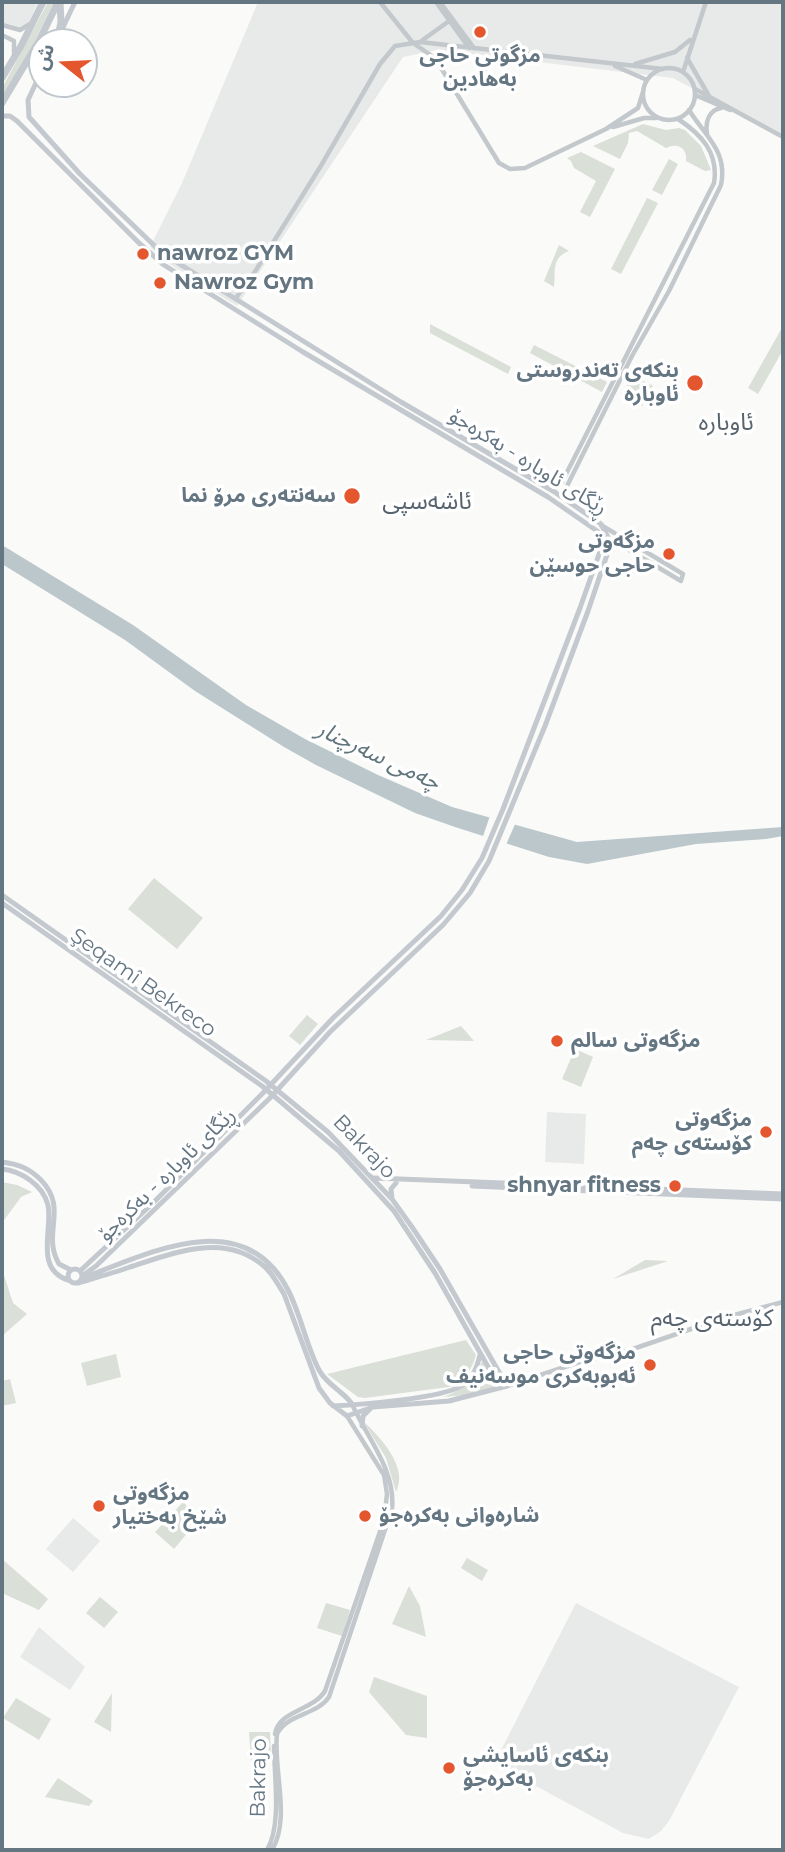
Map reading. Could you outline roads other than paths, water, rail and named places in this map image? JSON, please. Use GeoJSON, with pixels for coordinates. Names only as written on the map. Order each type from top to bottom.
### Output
{"type":"FeatureCollection","features":[{"type":"Feature","properties":{"kind":"highway"},"geometry":{"type":"LineString","coordinates":[[2,78],[21,46],[38,2]]}},
{"type":"Feature","properties":{"kind":"highway"},"geometry":{"type":"LineString","coordinates":[[30,24],[43,2]]}},
{"type":"Feature","properties":{"kind":"highway"},"geometry":{"type":"LineString","coordinates":[[59,2],[60,28]]}},
{"type":"Feature","properties":{"kind":"highway"},"geometry":{"type":"LineString","coordinates":[[2,103],[59,2]]}},
{"type":"Feature","properties":{"kind":"main road"},"geometry":{"type":"LineString","coordinates":[[62,28],[75,2]]}},
{"type":"Feature","properties":{"kind":"main road","name":"ڕێگای ئاوبارە - بەکرەجۆ"},"geometry":{"type":"LineString","coordinates":[[30,98],[28,112],[34,123],[80,174],[162,253],[390,396],[564,498],[601,524],[611,545],[545,726],[507,807],[478,880],[457,910],[330,1032],[275,1092],[191,1169]]}},
{"type":"Feature","properties":{"kind":"main road"},"geometry":{"type":"LineString","coordinates":[[2,116],[17,121],[157,259],[385,402],[548,497],[552,497],[554,492]]}},
{"type":"Feature","properties":{"kind":"main road"},"geometry":{"type":"LineString","coordinates":[[135,240],[142,234]]}},
{"type":"Feature","properties":{"kind":"main road"},"geometry":{"type":"LineString","coordinates":[[157,259],[162,253]]}},
{"type":"Feature","properties":{"kind":"main road"},"geometry":{"type":"LineString","coordinates":[[385,402],[390,401],[390,396]]}},
{"type":"Feature","properties":{"kind":"main road"},"geometry":{"type":"LineString","coordinates":[[397,408],[395,404],[401,402]]}},
{"type":"Feature","properties":{"kind":"main road","name":"ڕێگای ئاوبارە - بەکرەجۆ"},"geometry":{"type":"LineString","coordinates":[[507,807],[603,538],[600,533],[548,497]]}},
{"type":"Feature","properties":{"kind":"main road"},"geometry":{"type":"LineString","coordinates":[[580,608],[588,611]]}},
{"type":"Feature","properties":{"kind":"main road","name":"ڕێگای ئاوبارە - بەکرەجۆ"},"geometry":{"type":"LineString","coordinates":[[80,1277],[96,1266],[191,1169],[333,1018],[441,916],[468,882],[491,845]]}},
{"type":"Feature","properties":{"kind":"main road","name":"Bakrajo"},"geometry":{"type":"LineString","coordinates":[[2,895],[328,1132],[383,1194],[392,1199],[440,1269],[500,1373],[504,1387]]}},
{"type":"Feature","properties":{"kind":"main road","name":"Şeqamî Bekreco"},"geometry":{"type":"LineString","coordinates":[[2,902],[268,1087]]}},
{"type":"Feature","properties":{"kind":"main road"},"geometry":{"type":"LineString","coordinates":[[2,1161],[28,1169],[51,1193],[55,1204],[52,1239],[54,1252],[59,1264],[80,1277],[72,1283],[55,1273],[50,1261],[46,1239],[48,1209],[44,1197],[22,1174],[2,1169]]}},
{"type":"Feature","properties":{"kind":"main road"},"geometry":{"type":"LineString","coordinates":[[373,1182],[783,1197]]}},
{"type":"Feature","properties":{"kind":"main road"},"geometry":{"type":"LineString","coordinates":[[373,1182],[783,1197]]}},
{"type":"Feature","properties":{"kind":"main road"},"geometry":{"type":"LineString","coordinates":[[392,1199],[392,1187],[397,1183]]}},
{"type":"Feature","properties":{"kind":"main road"},"geometry":{"type":"LineString","coordinates":[[347,1416],[373,1407],[449,1401],[504,1387],[480,1354],[435,1273],[383,1194]]}},
{"type":"Feature","properties":{"kind":"main road"},"geometry":{"type":"LineString","coordinates":[[174,1248],[197,1240],[224,1242],[246,1249],[267,1261],[289,1292],[323,1377],[352,1404]]}},
{"type":"Feature","properties":{"kind":"main road","name":"Bakrajo"},"geometry":{"type":"LineString","coordinates":[[80,1277],[174,1248],[220,1248],[242,1254],[264,1266],[284,1294],[316,1382],[333,1406],[347,1416]]}},
{"type":"Feature","properties":{"kind":"main road"},"geometry":{"type":"LineString","coordinates":[[68,1280],[71,1270]]}},
{"type":"Feature","properties":{"kind":"main road"},"geometry":{"type":"LineString","coordinates":[[333,1406],[441,1394],[461,1387],[477,1368],[480,1354]]}},
{"type":"Feature","properties":{"kind":"main road"},"geometry":{"type":"LineString","coordinates":[[494,1376],[500,1373]]}},
{"type":"Feature","properties":{"kind":"main road"},"geometry":{"type":"LineString","coordinates":[[316,1382],[323,1377]]}},
{"type":"Feature","properties":{"kind":"main road"},"geometry":{"type":"LineString","coordinates":[[362,1426],[363,1416],[373,1407]]}},
{"type":"Feature","properties":{"kind":"street"},"geometry":{"type":"LineString","coordinates":[[380,2],[413,43],[435,58],[499,163],[505,167],[525,168],[606,129],[638,108],[647,80],[663,69]]}},
{"type":"Feature","properties":{"kind":"street"},"geometry":{"type":"LineString","coordinates":[[438,2],[471,48]]}},
{"type":"Feature","properties":{"kind":"street"},"geometry":{"type":"LineString","coordinates":[[438,2],[471,48]]}},
{"type":"Feature","properties":{"kind":"street"},"geometry":{"type":"LineString","coordinates":[[683,72],[706,2]]}},
{"type":"Feature","properties":{"kind":"street"},"geometry":{"type":"LineString","coordinates":[[420,42],[449,20]]}},
{"type":"Feature","properties":{"kind":"street"},"geometry":{"type":"LineString","coordinates":[[2,25],[19,30],[30,24]]}},
{"type":"Feature","properties":{"kind":"street"},"geometry":{"type":"LineString","coordinates":[[2,35],[14,41],[14,58]]}},
{"type":"Feature","properties":{"kind":"street"},"geometry":{"type":"LineString","coordinates":[[632,65],[675,52],[693,37]]}},
{"type":"Feature","properties":{"kind":"street"},"geometry":{"type":"LineString","coordinates":[[236,298],[257,270],[380,64],[395,46],[420,42],[607,64],[676,69],[690,78],[695,89],[690,110],[678,119]]}},
{"type":"Feature","properties":{"kind":"street"},"geometry":{"type":"LineString","coordinates":[[687,58],[709,96]]}},
{"type":"Feature","properties":{"kind":"street"},"geometry":{"type":"LineString","coordinates":[[607,64],[647,80]]}},
{"type":"Feature","properties":{"kind":"street"},"geometry":{"type":"LineString","coordinates":[[2,71],[9,66]]}},
{"type":"Feature","properties":{"kind":"street"},"geometry":{"type":"LineString","coordinates":[[695,89],[783,137]]}},
{"type":"Feature","properties":{"kind":"street"},"geometry":{"type":"LineString","coordinates":[[643,92],[649,111],[659,118]]}},
{"type":"Feature","properties":{"kind":"street"},"geometry":{"type":"LineString","coordinates":[[695,96],[734,112]]}},
{"type":"Feature","properties":{"kind":"street"},"geometry":{"type":"LineString","coordinates":[[707,134],[706,123],[710,115],[717,108],[725,109]]}},
{"type":"Feature","properties":{"kind":"street"},"geometry":{"type":"LineString","coordinates":[[564,498],[566,488],[720,185],[721,159],[716,145],[690,110]]}},
{"type":"Feature","properties":{"kind":"street"},"geometry":{"type":"LineString","coordinates":[[554,492],[562,482],[708,199],[716,175],[714,158],[706,143],[678,119],[644,118],[606,129]]}},
{"type":"Feature","properties":{"kind":"street"},"geometry":{"type":"LineString","coordinates":[[652,306],[659,309]]}},
{"type":"Feature","properties":{"kind":"street"},"geometry":{"type":"LineString","coordinates":[[601,524],[683,574],[681,581],[622,546],[611,545]]}},
{"type":"Feature","properties":{"kind":"street"},"geometry":{"type":"LineString","coordinates":[[504,1387],[583,1361],[630,1350],[723,1318],[783,1302]]}},
{"type":"Feature","properties":{"kind":"street"},"geometry":{"type":"LineString","coordinates":[[352,1404],[362,1426]]}},
{"type":"Feature","properties":{"kind":"street","name":"Bakrajo"},"geometry":{"type":"LineString","coordinates":[[269,1850],[274,1832],[276,1727],[285,1718],[316,1703],[326,1691],[373,1558],[386,1511],[387,1488],[384,1475],[370,1448],[347,1416]]}},
{"type":"Feature","properties":{"kind":"street","name":"Bakrajo"},"geometry":{"type":"LineString","coordinates":[[269,1850],[276,1843],[279,1824],[277,1734],[285,1724],[321,1706],[329,1697],[392,1509],[392,1488],[387,1470],[362,1426]]}},
{"type":"Feature","properties":{"kind":"place","name":"مزگوتي حاجی بەهادین"},"geometry":{"type":"Point","coordinates":[480,32]}},
{"type":"Feature","properties":{"kind":"place","name":"nawroz GYM"},"geometry":{"type":"Point","coordinates":[143,254]}},
{"type":"Feature","properties":{"kind":"place","name":"Nawroz Gym"},"geometry":{"type":"Point","coordinates":[160,283]}},
{"type":"Feature","properties":{"kind":"place","name":"بنکەی تەندروستی ئاوبارە"},"geometry":{"type":"Point","coordinates":[695,383]}},
{"type":"Feature","properties":{"kind":"place","name":"سەنتەرى مرۆ نما"},"geometry":{"type":"Point","coordinates":[352,496]}},
{"type":"Feature","properties":{"kind":"place","name":"مزگەوتی حاجی حوسێن"},"geometry":{"type":"Point","coordinates":[669,554]}},
{"type":"Feature","properties":{"kind":"place","name":"مزگەوتی سالم"},"geometry":{"type":"Point","coordinates":[557,1041]}},
{"type":"Feature","properties":{"kind":"place","name":"مزگه‌وتی کۆستەی چەم"},"geometry":{"type":"Point","coordinates":[766,1132]}},
{"type":"Feature","properties":{"kind":"place","name":"shnyar fitness"},"geometry":{"type":"Point","coordinates":[675,1186]}},
{"type":"Feature","properties":{"kind":"place","name":"مزگەوتی حاجی ئەبوبەکری موسەنیف"},"geometry":{"type":"Point","coordinates":[650,1365]}},
{"type":"Feature","properties":{"kind":"place","name":"مزگەوتی شێخ بەختیار"},"geometry":{"type":"Point","coordinates":[99,1506]}},
{"type":"Feature","properties":{"kind":"place","name":"شارەوانی بەکرەجۆ"},"geometry":{"type":"Point","coordinates":[365,1516]}},
{"type":"Feature","properties":{"kind":"place","name":"بنکەی ئاسایشی بەکرەجۆ"},"geometry":{"type":"Point","coordinates":[449,1768]}},
{"type":"Feature","properties":{"kind":"district","name":"ئاوبارە"},"geometry":{"type":"Point","coordinates":[726,423]}},
{"type":"Feature","properties":{"kind":"district","name":"ئاشەسپی"},"geometry":{"type":"Point","coordinates":[427,502]}},
{"type":"Feature","properties":{"kind":"district","name":"کۆستەی چەم"},"geometry":{"type":"Point","coordinates":[712,1319]}},
{"type":"Feature","properties":{"kind":"water label","name":"چەمی سەرچنار"},"geometry":{"type":"Point","coordinates":[378,756]}}]}
